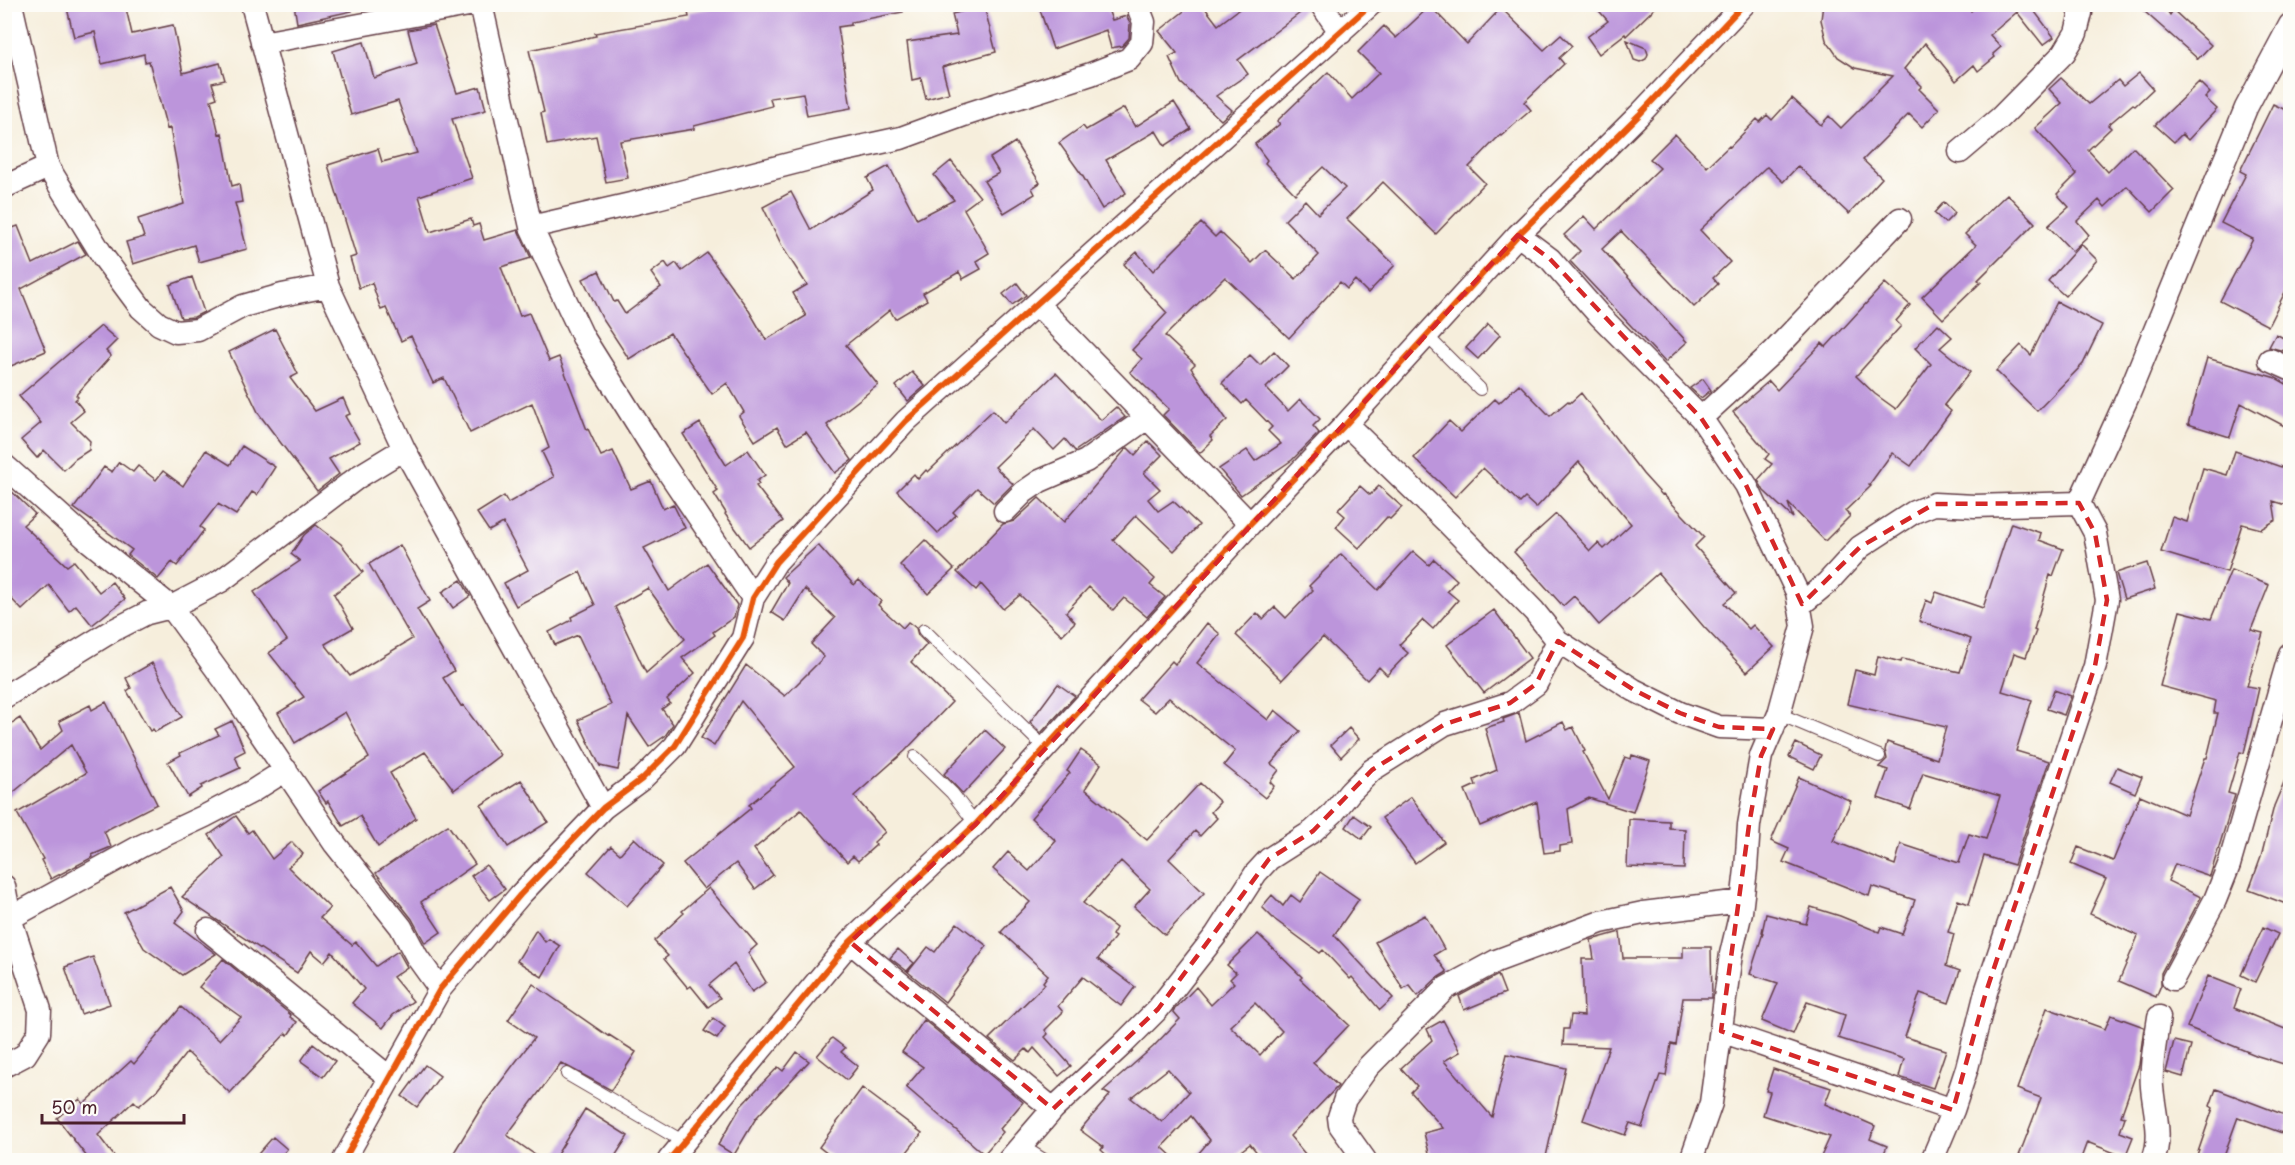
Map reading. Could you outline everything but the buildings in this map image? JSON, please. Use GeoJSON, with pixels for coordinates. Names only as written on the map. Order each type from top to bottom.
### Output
{"type":"FeatureCollection","features":[{"type":"Feature","properties":{"kind":"street"},"geometry":{"type":"LineString","coordinates":[[11,4],[48,167],[104,258],[141,308],[159,324],[176,332],[198,330],[243,306],[328,286]]}},
{"type":"Feature","properties":{"kind":"street"},"geometry":{"type":"LineString","coordinates":[[252,4],[328,286],[404,449],[603,808]]}},
{"type":"Feature","properties":{"kind":"street"},"geometry":{"type":"LineString","coordinates":[[262,43],[474,4]]}},
{"type":"Feature","properties":{"kind":"street"},"geometry":{"type":"LineString","coordinates":[[481,4],[531,227],[583,337],[657,455],[753,598]]}},
{"type":"Feature","properties":{"kind":"street"},"geometry":{"type":"LineString","coordinates":[[531,227],[901,138],[1091,74],[1129,59],[1142,44],[1144,22],[1137,4]]}},
{"type":"Feature","properties":{"kind":"street"},"geometry":{"type":"LineString","coordinates":[[1321,4],[1341,33]]}},
{"type":"Feature","properties":{"kind":"street"},"geometry":{"type":"LineString","coordinates":[[344,1161],[440,989],[520,895],[603,808],[642,779],[675,746],[743,638],[753,598],[776,562],[906,421],[1371,4]]}},
{"type":"Feature","properties":{"kind":"street"},"geometry":{"type":"LineString","coordinates":[[669,1161],[850,942],[976,824],[1250,525],[1347,424],[1518,235],[1640,115],[1744,4]]}},
{"type":"Feature","properties":{"kind":"street"},"geometry":{"type":"LineString","coordinates":[[1960,152],[2000,118],[2064,53],[2076,33],[2081,13],[2075,4]]}},
{"type":"Feature","properties":{"kind":"street"},"geometry":{"type":"LineString","coordinates":[[2079,503],[2128,396],[2246,108],[2290,25]]}},
{"type":"Feature","properties":{"kind":"street"},"geometry":{"type":"LineString","coordinates":[[4,187],[48,167]]}},
{"type":"Feature","properties":{"kind":"street"},"geometry":{"type":"LineString","coordinates":[[1701,418],[1791,334],[1900,219]]}},
{"type":"Feature","properties":{"kind":"street"},"geometry":{"type":"LineString","coordinates":[[1518,235],[1550,259],[1600,316],[1701,418],[1746,485],[1797,592],[1803,626],[1776,722],[1761,756],[1749,825],[1742,901],[1731,954],[1711,1103],[1691,1161]]}},
{"type":"Feature","properties":{"kind":"street"},"geometry":{"type":"LineString","coordinates":[[1038,305],[1250,525]]}},
{"type":"Feature","properties":{"kind":"street"},"geometry":{"type":"LineString","coordinates":[[2270,360],[2290,369]]}},
{"type":"Feature","properties":{"kind":"street"},"geometry":{"type":"LineString","coordinates":[[1005,511],[1024,492],[1040,481],[1086,461],[1148,418]]}},
{"type":"Feature","properties":{"kind":"street"},"geometry":{"type":"LineString","coordinates":[[1347,424],[1534,611],[1558,640],[1634,690],[1680,712],[1719,727],[1776,722]]}},
{"type":"Feature","properties":{"kind":"street"},"geometry":{"type":"LineString","coordinates":[[4,697],[110,632],[147,614],[171,607],[221,581],[358,477],[404,449]]}},
{"type":"Feature","properties":{"kind":"street"},"geometry":{"type":"LineString","coordinates":[[4,465],[89,541],[171,607],[225,681],[335,844],[401,927],[417,957],[440,989]]}},
{"type":"Feature","properties":{"kind":"street"},"geometry":{"type":"LineString","coordinates":[[1799,606],[1821,589],[1860,547],[1914,512],[1934,504],[1974,506],[2079,503]]}},
{"type":"Feature","properties":{"kind":"street"},"geometry":{"type":"LineString","coordinates":[[1932,1161],[1967,1068],[1986,992],[2095,666],[2107,600],[2096,532],[2079,503]]}},
{"type":"Feature","properties":{"kind":"street"},"geometry":{"type":"LineString","coordinates":[[1015,1153],[1053,1109],[1122,1046],[1158,1008],[1216,935],[1256,873],[1269,859],[1313,831],[1333,813],[1372,770],[1445,724],[1510,703],[1536,684],[1558,640]]}},
{"type":"Feature","properties":{"kind":"street"},"geometry":{"type":"LineString","coordinates":[[2173,979],[2215,900],[2229,865],[2290,654]]}},
{"type":"Feature","properties":{"kind":"street"},"geometry":{"type":"LineString","coordinates":[[10,918],[141,846],[251,792],[286,770]]}},
{"type":"Feature","properties":{"kind":"street"},"geometry":{"type":"LineString","coordinates":[[4,886],[10,918],[40,1010],[39,1033],[25,1055],[4,1066]]}},
{"type":"Feature","properties":{"kind":"street"},"geometry":{"type":"LineString","coordinates":[[1365,1161],[1340,1125],[1339,1117],[1345,1099],[1368,1067],[1446,988],[1496,961],[1601,922],[1742,901]]}},
{"type":"Feature","properties":{"kind":"street"},"geometry":{"type":"LineString","coordinates":[[208,930],[390,1078]]}},
{"type":"Feature","properties":{"kind":"street"},"geometry":{"type":"LineString","coordinates":[[850,942],[1053,1109]]}},
{"type":"Feature","properties":{"kind":"street"},"geometry":{"type":"LineString","coordinates":[[2153,1161],[2157,1150],[2157,1122],[2152,1085],[2159,1017]]}},
{"type":"Feature","properties":{"kind":"street"},"geometry":{"type":"LineString","coordinates":[[1722,1031],[1953,1110]]}},
{"type":"Feature","properties":{"kind":"lane"},"geometry":{"type":"LineString","coordinates":[[1426,335],[1480,389]]}},
{"type":"Feature","properties":{"kind":"lane"},"geometry":{"type":"LineString","coordinates":[[924,630],[1045,748]]}},
{"type":"Feature","properties":{"kind":"lane"},"geometry":{"type":"LineString","coordinates":[[1776,722],[1879,756]]}},
{"type":"Feature","properties":{"kind":"lane"},"geometry":{"type":"LineString","coordinates":[[915,757],[952,793],[976,824]]}},
{"type":"Feature","properties":{"kind":"lane"},"geometry":{"type":"LineString","coordinates":[[567,1074],[684,1142]]}},
{"type":"Feature","properties":{"kind":"lane"},"geometry":{"type":"LineString","coordinates":[[1015,1153],[1044,1161]]}},
{"type":"Feature","properties":{"kind":"highlighted area"},"geometry":{"type":"Polygon","coordinates":[[[1518,235],[1550,259],[1701,418],[1746,485],[1802,604],[1860,547],[1934,504],[2079,503],[2095,533],[2107,600],[2095,666],[1986,992],[1953,1110],[1721,1031],[1749,825],[1761,756],[1773,729],[1719,727],[1680,713],[1634,690],[1558,641],[1536,684],[1510,703],[1445,724],[1372,770],[1313,831],[1269,859],[1158,1009],[1053,1109],[850,942],[976,824],[1518,235]]]}},
{"type":"Feature","properties":{"kind":"cycle path"},"geometry":{"type":"LineString","coordinates":[[344,1160],[440,989],[520,895],[603,808],[642,779],[675,746],[743,638],[753,598],[776,562],[906,421],[1371,4]]}},
{"type":"Feature","properties":{"kind":"cycle path"},"geometry":{"type":"LineString","coordinates":[[669,1160],[850,942],[976,824],[1518,235],[1639,115],[1744,4]]}}]}
